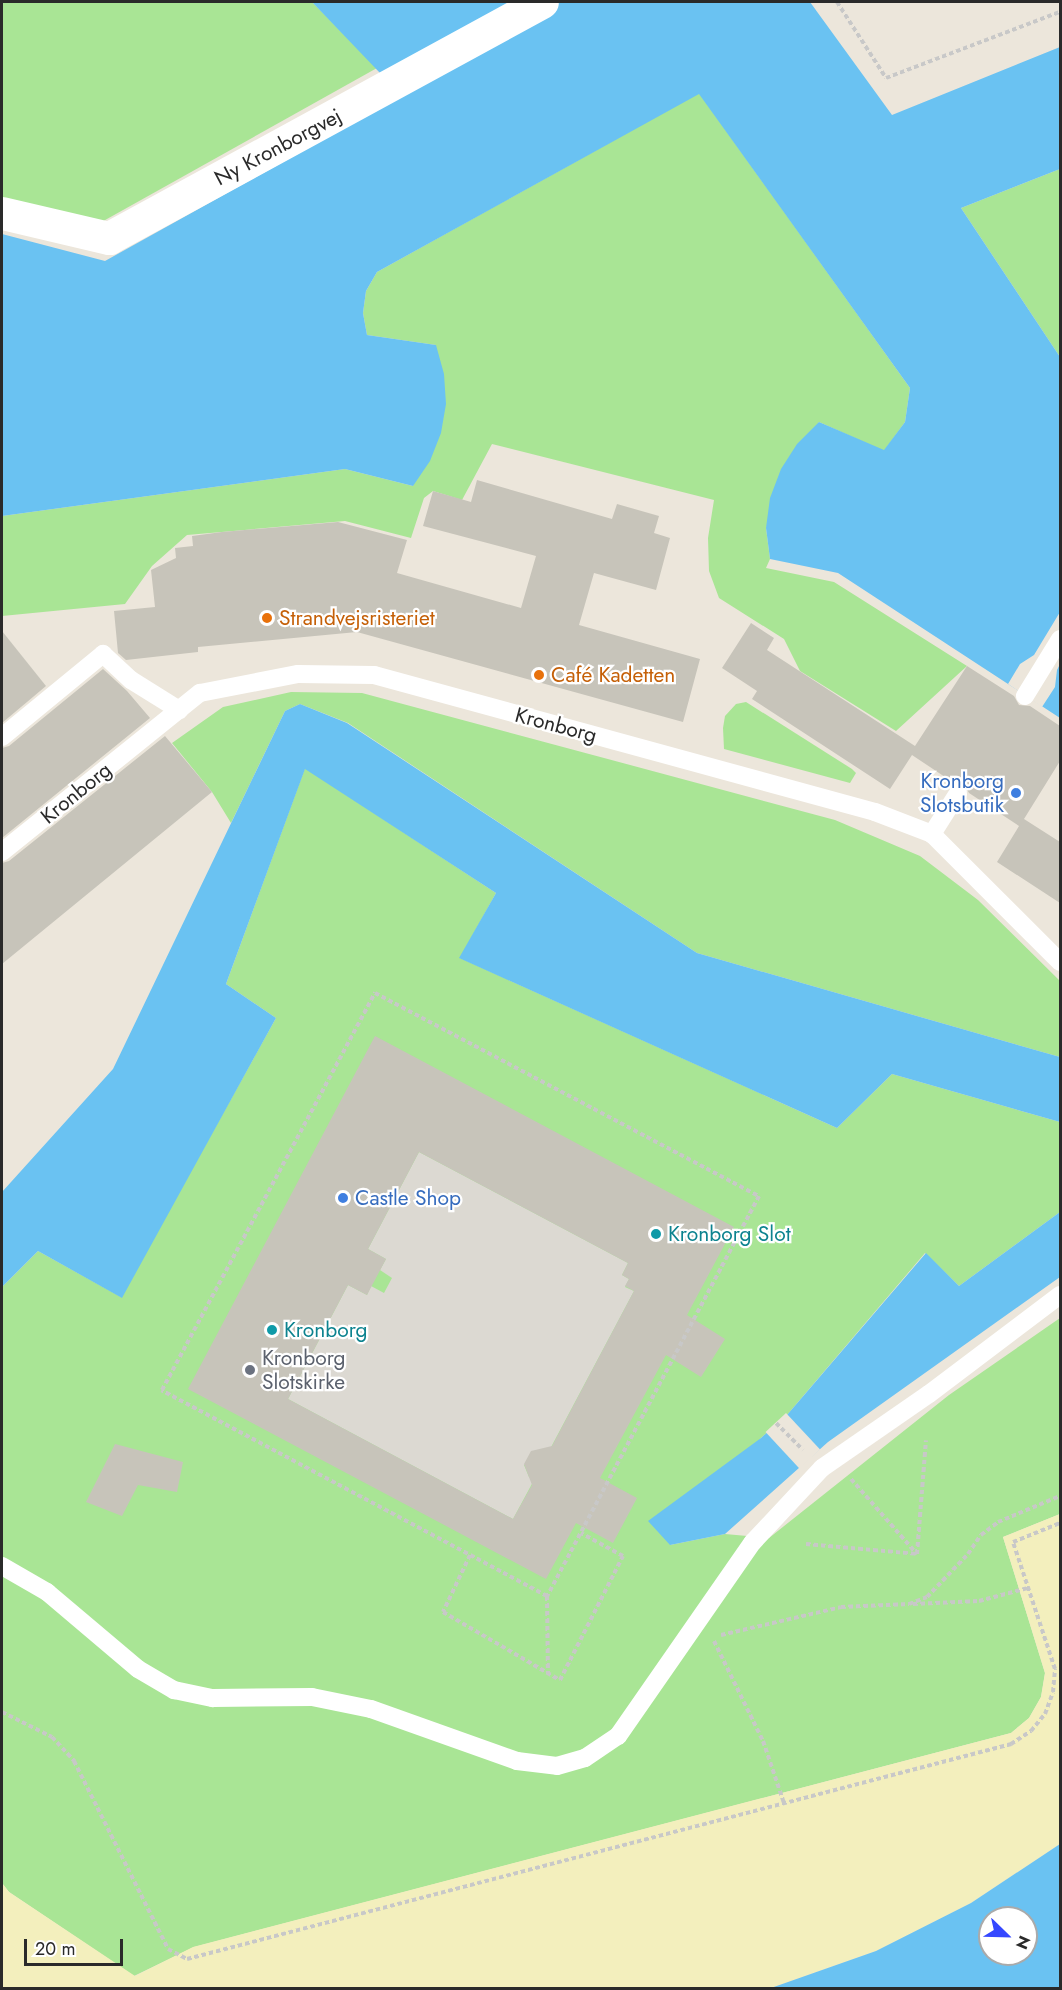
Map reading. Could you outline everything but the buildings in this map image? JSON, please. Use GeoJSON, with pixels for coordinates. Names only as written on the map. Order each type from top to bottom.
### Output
{"type":"FeatureCollection","features":[{"type":"Feature","properties":{"kind":"street","name":"Ny Kronborgvej"},"geometry":{"type":"LineString","coordinates":[[2,213],[109,238],[542,2]]}},
{"type":"Feature","properties":{"kind":"lane"},"geometry":{"type":"LineString","coordinates":[[1025,696],[1060,639]]}},
{"type":"Feature","properties":{"kind":"lane"},"geometry":{"type":"LineString","coordinates":[[2,737],[103,654],[130,680],[179,710]]}},
{"type":"Feature","properties":{"kind":"lane","name":"Kronborg"},"geometry":{"type":"LineString","coordinates":[[2,852],[200,693],[298,674],[374,675],[875,812],[932,834]]}},
{"type":"Feature","properties":{"kind":"lane"},"geometry":{"type":"LineString","coordinates":[[958,793],[932,834],[1060,962]]}},
{"type":"Feature","properties":{"kind":"lane"},"geometry":{"type":"LineString","coordinates":[[2,1566],[47,1592],[138,1669],[174,1690],[213,1698],[312,1697],[371,1709],[517,1761],[557,1766],[585,1758],[618,1736],[753,1542],[822,1468],[929,1394],[1060,1294]]}},
{"type":"Feature","properties":{"kind":"path"},"geometry":{"type":"LineString","coordinates":[[837,2],[886,78],[1060,12]]}},
{"type":"Feature","properties":{"kind":"path"},"geometry":{"type":"LineString","coordinates":[[547,1596],[162,1390],[375,993],[759,1196],[547,1596],[548,1673]]}},
{"type":"Feature","properties":{"kind":"path"},"geometry":{"type":"LineString","coordinates":[[776,1423],[810,1458]]}},
{"type":"Feature","properties":{"kind":"path"},"geometry":{"type":"LineString","coordinates":[[917,1554],[926,1440]]}},
{"type":"Feature","properties":{"kind":"path"},"geometry":{"type":"LineString","coordinates":[[835,1460],[917,1554]]}},
{"type":"Feature","properties":{"kind":"path"},"geometry":{"type":"LineString","coordinates":[[909,1604],[927,1597],[968,1554],[981,1535],[998,1522],[1060,1496]]}},
{"type":"Feature","properties":{"kind":"path"},"geometry":{"type":"LineString","coordinates":[[2,1712],[52,1737],[74,1761],[168,1949],[187,1959],[1011,1744],[1031,1731],[1045,1713],[1053,1692],[1055,1669],[1013,1542],[1060,1523]]}},
{"type":"Feature","properties":{"kind":"path"},"geometry":{"type":"LineString","coordinates":[[470,1555],[443,1612],[560,1680],[623,1556],[581,1533]]}},
{"type":"Feature","properties":{"kind":"path"},"geometry":{"type":"LineString","coordinates":[[806,1544],[917,1554]]}},
{"type":"Feature","properties":{"kind":"path"},"geometry":{"type":"LineString","coordinates":[[784,1803],[764,1741],[712,1638],[841,1607],[979,1601],[1028,1588]]}},
{"type":"Feature","properties":{"kind":"green space"},"geometry":{"type":"Polygon","coordinates":[[[2,2],[312,2],[377,68],[98,224],[2,198],[2,2]]]}},
{"type":"Feature","properties":{"kind":"green space"},"geometry":{"type":"Polygon","coordinates":[[[699,93],[910,388],[905,422],[884,451],[819,422],[766,528],[770,559],[766,568],[834,582],[967,666],[896,731],[800,671],[784,639],[719,598],[709,571],[708,538],[714,500],[492,444],[462,500],[433,491],[424,498],[411,538],[345,521],[187,535],[152,566],[125,604],[2,616],[2,516],[345,469],[413,486],[436,345],[367,335],[363,313],[366,291],[377,272],[699,93]]]}},
{"type":"Feature","properties":{"kind":"green space"},"geometry":{"type":"Polygon","coordinates":[[[1060,169],[1060,357],[961,208],[1060,169]]]}},
{"type":"Feature","properties":{"kind":"green space"},"geometry":{"type":"Polygon","coordinates":[[[291,692],[362,693],[835,820],[920,856],[978,900],[1060,981],[1060,1057],[697,953],[348,723],[300,704],[285,711],[231,823],[212,792],[172,743],[223,707],[291,692]]]}},
{"type":"Feature","properties":{"kind":"green space"},"geometry":{"type":"Polygon","coordinates":[[[746,702],[852,769],[856,773],[850,783],[724,749],[725,716],[736,704],[746,702]]]}},
{"type":"Feature","properties":{"kind":"green space"},"geometry":{"type":"Polygon","coordinates":[[[305,768],[496,893],[460,958],[837,1128],[892,1074],[1060,1122],[1060,1212],[959,1286],[925,1253],[787,1415],[761,1438],[670,1545],[725,1534],[769,1538],[949,1395],[1060,1318],[1060,1514],[1003,1537],[1045,1673],[1041,1697],[1029,1718],[1011,1733],[194,1947],[134,1976],[9,1892],[2,1883],[2,1287],[38,1251],[121,1297],[276,1018],[226,984],[305,768]]]}},
{"type":"Feature","properties":{"kind":"sand"},"geometry":{"type":"Polygon","coordinates":[[[1060,1514],[1060,1844],[971,1903],[876,1951],[771,1988],[2,1988],[2,1883],[9,1892],[135,1976],[193,1947],[1011,1733],[1029,1718],[1041,1697],[1045,1673],[1003,1537],[1060,1514]]]}},
{"type":"Feature","properties":{"kind":"shaded area"},"geometry":{"type":"Polygon","coordinates":[[[419,1152],[628,1263],[622,1275],[629,1279],[625,1287],[634,1291],[549,1451],[524,1465],[529,1477],[534,1480],[513,1519],[288,1399],[348,1285],[367,1295],[371,1286],[384,1293],[392,1278],[380,1270],[386,1259],[368,1249],[419,1152]]]}},
{"type":"Feature","properties":{"kind":"water"},"geometry":{"type":"Polygon","coordinates":[[[312,2],[810,2],[892,115],[1060,47],[1060,169],[961,208],[1060,357],[1060,718],[838,573],[770,559],[766,528],[770,498],[781,469],[797,444],[819,422],[884,450],[905,422],[910,388],[699,94],[377,272],[366,291],[363,313],[367,335],[436,345],[444,374],[446,404],[441,433],[430,461],[413,486],[345,469],[2,516],[2,234],[105,261],[402,96],[312,2]]]}},
{"type":"Feature","properties":{"kind":"water"},"geometry":{"type":"Polygon","coordinates":[[[300,704],[347,723],[697,953],[1060,1057],[1060,1122],[892,1074],[837,1128],[459,958],[496,893],[305,769],[226,984],[276,1018],[122,1298],[38,1251],[2,1287],[2,1192],[113,1069],[285,711],[300,704]]]}},
{"type":"Feature","properties":{"kind":"water"},"geometry":{"type":"Polygon","coordinates":[[[1060,1212],[1060,1277],[828,1442],[725,1534],[670,1545],[648,1521],[761,1438],[787,1415],[926,1253],[959,1286],[1060,1212]]]}},
{"type":"Feature","properties":{"kind":"water"},"geometry":{"type":"Polygon","coordinates":[[[1060,1844],[1060,1988],[771,1988],[876,1951],[971,1903],[1060,1844]]]}},
{"type":"Feature","properties":{"kind":"pier"},"geometry":{"type":"Polygon","coordinates":[[[1060,612],[1060,664],[1055,687],[1042,707],[1008,684],[1020,664],[1034,655],[1060,612]]]}},
{"type":"Feature","properties":{"kind":"pier"},"geometry":{"type":"Polygon","coordinates":[[[786,1413],[820,1450],[800,1469],[766,1432],[786,1413]]]}},
{"type":"Feature","properties":{"kind":"place","name":"Strandvejsristeriet"},"geometry":{"type":"Point","coordinates":[267,618]}},
{"type":"Feature","properties":{"kind":"place","name":"Café Kadetten"},"geometry":{"type":"Point","coordinates":[539,675]}},
{"type":"Feature","properties":{"kind":"place","name":"Kronborg Slotsbutik"},"geometry":{"type":"Point","coordinates":[1016,793]}},
{"type":"Feature","properties":{"kind":"place","name":"Castle Shop"},"geometry":{"type":"Point","coordinates":[343,1198]}},
{"type":"Feature","properties":{"kind":"place","name":"Kronborg Slot"},"geometry":{"type":"Point","coordinates":[656,1234]}},
{"type":"Feature","properties":{"kind":"place","name":"Kronborg"},"geometry":{"type":"Point","coordinates":[272,1330]}},
{"type":"Feature","properties":{"kind":"place","name":"Kronborg Slotskirke"},"geometry":{"type":"Point","coordinates":[250,1370]}}]}
